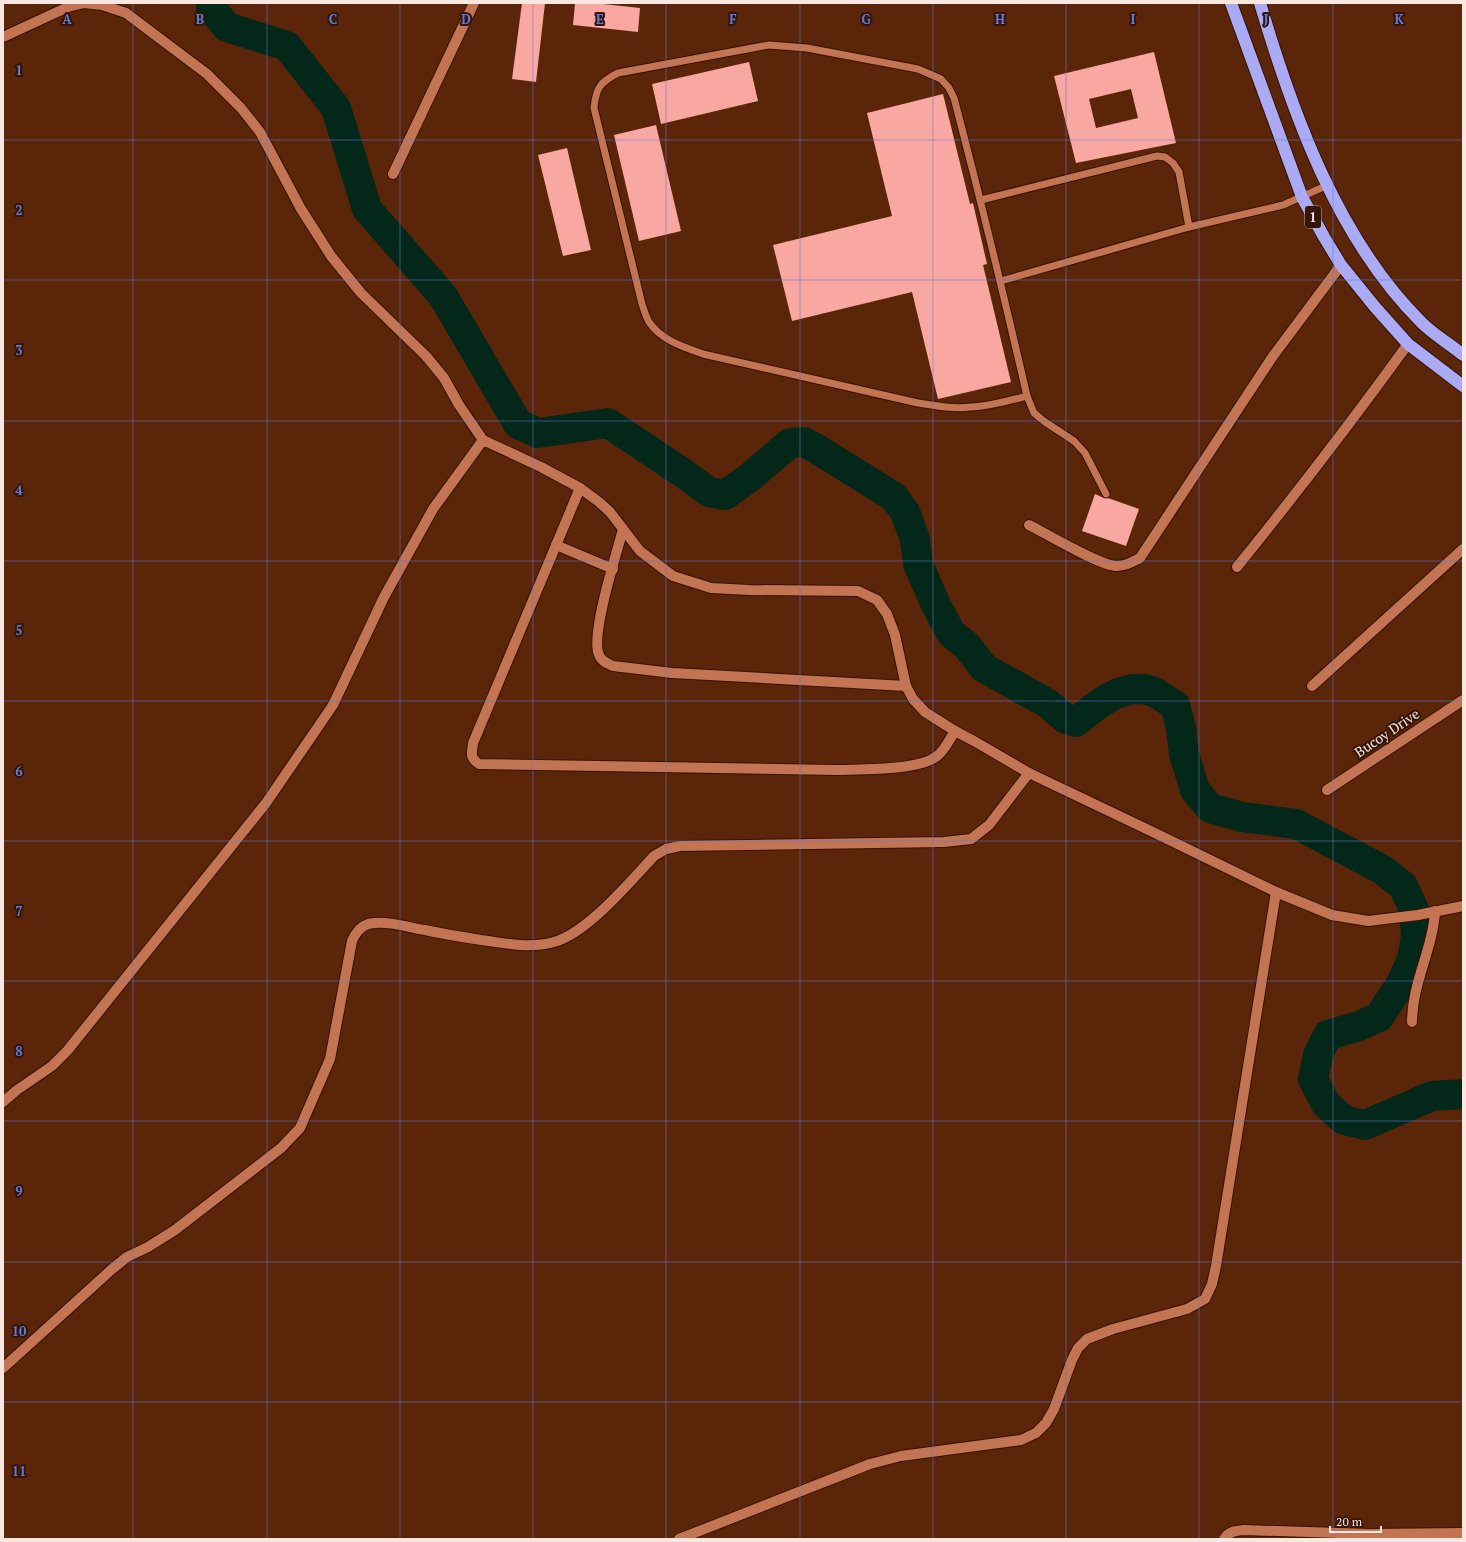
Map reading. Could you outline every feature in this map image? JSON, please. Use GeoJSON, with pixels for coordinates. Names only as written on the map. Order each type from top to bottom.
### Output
{"type":"FeatureCollection","features":[{"type":"Feature","properties":{"kind":"highway","name":"1"},"geometry":{"type":"LineString","coordinates":[[1231,3],[1302,197],[1324,237],[1342,265],[1375,307],[1408,344],[1463,386]]}},
{"type":"Feature","properties":{"kind":"highway","name":"1"},"geometry":{"type":"LineString","coordinates":[[1260,3],[1272,44],[1304,134],[1328,185],[1372,264],[1399,298],[1424,324],[1463,355]]}},
{"type":"Feature","properties":{"kind":"street"},"geometry":{"type":"LineString","coordinates":[[3,37],[68,7],[84,3],[102,5],[126,13],[207,74],[242,108],[260,132],[301,209],[331,256],[361,294],[426,356],[444,378],[459,405],[483,440],[541,467],[580,488],[599,502],[640,551],[673,576],[711,588],[749,590],[858,591],[877,600],[887,614],[895,635],[906,686],[913,699],[925,712],[955,731],[1029,773],[1276,892],[1332,915],[1368,921],[1418,915],[1463,906]]}},
{"type":"Feature","properties":{"kind":"street"},"geometry":{"type":"LineString","coordinates":[[393,174],[474,3]]}},
{"type":"Feature","properties":{"kind":"street"},"geometry":{"type":"LineString","coordinates":[[1029,525],[1099,561],[1116,566],[1130,564],[1140,558],[1273,356],[1342,265]]}},
{"type":"Feature","properties":{"kind":"street"},"geometry":{"type":"LineString","coordinates":[[1237,567],[1288,504],[1368,400],[1408,344]]}},
{"type":"Feature","properties":{"kind":"street"},"geometry":{"type":"LineString","coordinates":[[3,1102],[17,1090],[52,1066],[67,1051],[266,803],[334,705],[384,597],[433,509],[483,440]]}},
{"type":"Feature","properties":{"kind":"street"},"geometry":{"type":"LineString","coordinates":[[580,488],[473,743],[473,760],[479,764],[836,770],[888,769],[919,764],[936,757],[944,749],[955,731]]}},
{"type":"Feature","properties":{"kind":"street"},"geometry":{"type":"LineString","coordinates":[[623,529],[598,627],[596,645],[599,656],[604,662],[613,666],[672,673],[906,686]]}},
{"type":"Feature","properties":{"kind":"street"},"geometry":{"type":"LineString","coordinates":[[556,545],[613,569]]}},
{"type":"Feature","properties":{"kind":"street"},"geometry":{"type":"LineString","coordinates":[[1312,686],[1463,549]]}},
{"type":"Feature","properties":{"kind":"street","name":"Bucoy Drive"},"geometry":{"type":"LineString","coordinates":[[1327,790],[1463,700]]}},
{"type":"Feature","properties":{"kind":"street"},"geometry":{"type":"LineString","coordinates":[[3,1368],[111,1270],[127,1258],[175,1230],[282,1148],[300,1128],[330,1059],[352,941],[358,930],[366,925],[377,923],[397,924],[439,933],[522,946],[554,942],[574,933],[597,915],[654,856],[666,849],[680,846],[944,842],[970,838],[989,825],[1029,773]]}},
{"type":"Feature","properties":{"kind":"street"},"geometry":{"type":"LineString","coordinates":[[679,1539],[870,1464],[901,1456],[1021,1440],[1036,1433],[1046,1423],[1054,1408],[1072,1360],[1078,1348],[1087,1339],[1113,1329],[1187,1309],[1205,1299],[1212,1284],[1216,1266],[1276,892]]}},
{"type":"Feature","properties":{"kind":"street"},"geometry":{"type":"LineString","coordinates":[[1412,1022],[1412,1006],[1420,973],[1434,928],[1435,911]]}},
{"type":"Feature","properties":{"kind":"street"},"geometry":{"type":"LineString","coordinates":[[1224,1539],[1227,1534],[1234,1531],[1244,1530],[1370,1534],[1463,1534]]}},
{"type":"Feature","properties":{"kind":"lane"},"geometry":{"type":"LineString","coordinates":[[1027,396],[998,404],[971,408],[946,407],[918,403],[703,354],[661,336],[648,321],[642,304],[594,108],[595,95],[599,85],[607,78],[618,73],[769,45],[807,48],[918,69],[941,79],[949,88],[954,98],[1001,281],[1027,396],[1034,413],[1044,422],[1074,441],[1085,453],[1106,494]]}},
{"type":"Feature","properties":{"kind":"lane"},"geometry":{"type":"LineString","coordinates":[[981,200],[1157,156],[1165,157],[1173,163],[1179,172],[1189,227]]}},
{"type":"Feature","properties":{"kind":"lane"},"geometry":{"type":"LineString","coordinates":[[1001,281],[1189,227],[1283,205],[1328,185]]}},
{"type":"Feature","properties":{"kind":"building"},"geometry":{"type":"Polygon","coordinates":[[[522,3],[545,3],[536,82],[512,79],[522,3]]]}},
{"type":"Feature","properties":{"kind":"building"},"geometry":{"type":"Polygon","coordinates":[[[575,3],[594,3],[640,8],[638,32],[573,25],[575,3]]]}},
{"type":"Feature","properties":{"kind":"building"},"geometry":{"type":"Polygon","coordinates":[[[1154,52],[1176,143],[1076,163],[1054,76],[1154,52]],[[1131,89],[1089,99],[1096,128],[1138,118],[1131,89]]]}},
{"type":"Feature","properties":{"kind":"building"},"geometry":{"type":"Polygon","coordinates":[[[749,62],[758,101],[661,124],[652,84],[749,62]]]}},
{"type":"Feature","properties":{"kind":"building"},"geometry":{"type":"Polygon","coordinates":[[[943,94],[970,204],[973,203],[987,264],[983,265],[1011,382],[938,399],[912,292],[792,321],[773,245],[892,216],[867,113],[943,94]]]}},
{"type":"Feature","properties":{"kind":"building"},"geometry":{"type":"Polygon","coordinates":[[[656,125],[681,231],[639,241],[614,135],[656,125]]]}},
{"type":"Feature","properties":{"kind":"building"},"geometry":{"type":"Polygon","coordinates":[[[567,148],[591,250],[563,256],[538,155],[567,148]]]}},
{"type":"Feature","properties":{"kind":"building"},"geometry":{"type":"Polygon","coordinates":[[[1095,494],[1139,509],[1126,546],[1082,531],[1095,494]]]}},
{"type":"Feature","properties":{"kind":"waterway"},"geometry":{"type":"LineString","coordinates":[[211,3],[211,8],[227,27],[287,46],[336,108],[367,209],[443,296],[518,424],[538,433],[608,423],[709,492],[725,495],[749,478],[790,443],[804,442],[894,497],[905,512],[915,539],[918,564],[936,605],[951,633],[967,646],[984,668],[1047,703],[1066,719],[1076,722],[1102,702],[1122,692],[1133,689],[1143,689],[1154,692],[1175,705],[1181,728],[1184,754],[1195,790],[1210,808],[1242,817],[1296,824],[1383,870],[1403,886],[1414,910],[1416,936],[1412,959],[1402,982],[1379,1017],[1359,1026],[1328,1035],[1318,1055],[1313,1079],[1326,1104],[1344,1120],[1365,1125],[1432,1096],[1463,1094]]}}]}
